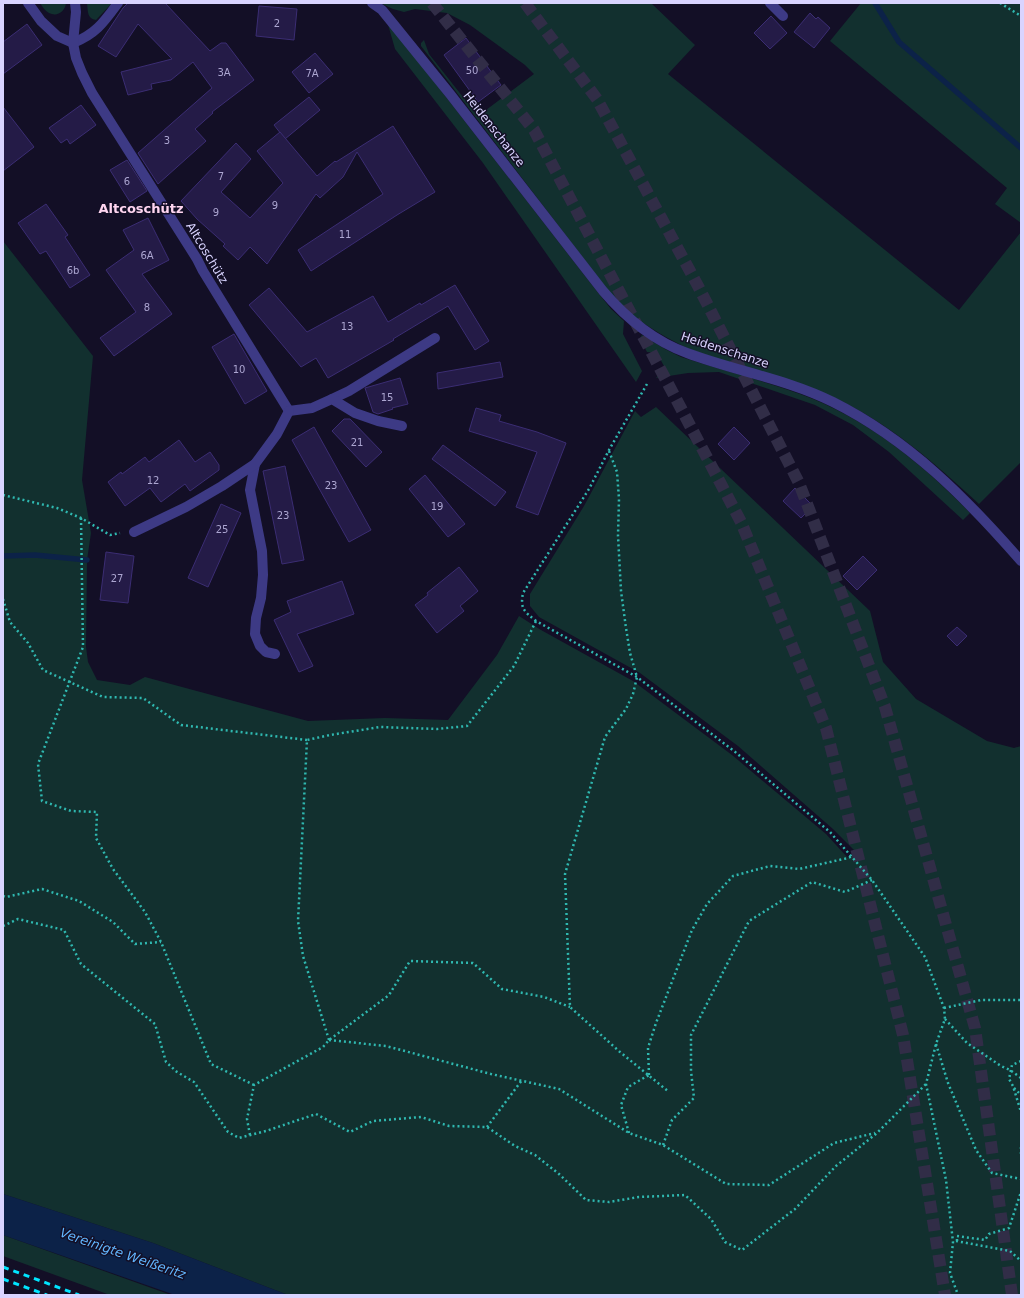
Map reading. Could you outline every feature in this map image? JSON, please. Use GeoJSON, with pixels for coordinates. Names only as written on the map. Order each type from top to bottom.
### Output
{"type":"FeatureCollection","features":[{"type":"Feature","properties":{"kind":"street"},"geometry":{"type":"LineString","coordinates":[[28,3],[41,21],[58,36],[73,44],[86,38],[100,27],[118,3]]}},
{"type":"Feature","properties":{"kind":"street","name":"Altcoschütz"},"geometry":{"type":"LineString","coordinates":[[75,3],[76,12],[73,44],[76,58],[92,93],[197,259],[289,411]]}},
{"type":"Feature","properties":{"kind":"street","name":"Heidenschanze"},"geometry":{"type":"LineString","coordinates":[[372,3],[382,10],[450,94],[603,291],[632,321],[658,339],[686,353],[812,393],[833,402],[877,427],[916,456],[958,492],[1021,561]]}},
{"type":"Feature","properties":{"kind":"street"},"geometry":{"type":"LineString","coordinates":[[770,3],[783,16]]}},
{"type":"Feature","properties":{"kind":"street"},"geometry":{"type":"LineString","coordinates":[[134,532],[222,486],[255,464],[277,434],[289,411],[312,408],[349,391],[435,338]]}},
{"type":"Feature","properties":{"kind":"street"},"geometry":{"type":"LineString","coordinates":[[332,399],[355,413],[378,421],[402,426]]}},
{"type":"Feature","properties":{"kind":"street"},"geometry":{"type":"LineString","coordinates":[[255,464],[250,490],[262,551],[263,575],[255,634],[260,646],[266,652],[275,654]]}},
{"type":"Feature","properties":{"kind":"path"},"geometry":{"type":"LineString","coordinates":[[1000,3],[1021,16]]}},
{"type":"Feature","properties":{"kind":"path"},"geometry":{"type":"LineString","coordinates":[[647,384],[609,450],[589,489],[524,593],[522,602],[524,611],[536,621],[637,677],[734,750],[830,832],[872,880],[925,957],[944,1008],[945,1019],[936,1044],[926,1084],[946,1180],[953,1242],[950,1273],[958,1295]]}},
{"type":"Feature","properties":{"kind":"path"},"geometry":{"type":"LineString","coordinates":[[570,1007],[565,874],[605,737],[626,709],[633,694],[637,677],[630,653],[621,591],[617,472],[609,450]]}},
{"type":"Feature","properties":{"kind":"path"},"geometry":{"type":"LineString","coordinates":[[3,495],[57,508],[81,518],[110,535]]}},
{"type":"Feature","properties":{"kind":"path"},"geometry":{"type":"LineString","coordinates":[[81,518],[83,647],[38,764],[42,801],[71,811],[97,812],[96,838],[113,869],[145,912],[161,942],[211,1064],[254,1084]]}},
{"type":"Feature","properties":{"kind":"path"},"geometry":{"type":"LineString","coordinates":[[3,599],[10,622],[28,643],[43,670],[70,683],[103,697],[143,698],[181,725],[307,740],[380,727],[437,730],[467,726],[514,666],[536,621]]}},
{"type":"Feature","properties":{"kind":"path"},"geometry":{"type":"LineString","coordinates":[[307,740],[298,921],[303,956],[329,1040]]}},
{"type":"Feature","properties":{"kind":"path"},"geometry":{"type":"LineString","coordinates":[[649,1075],[648,1048],[656,1022],[692,930],[706,904],[733,876],[770,866],[799,870],[852,856]]}},
{"type":"Feature","properties":{"kind":"path"},"geometry":{"type":"LineString","coordinates":[[663,1145],[672,1120],[694,1098],[691,1071],[691,1035],[748,922],[812,882],[845,892],[872,880]]}},
{"type":"Feature","properties":{"kind":"path"},"geometry":{"type":"LineString","coordinates":[[3,896],[6,897],[42,889],[79,901],[113,922],[135,944],[161,942]]}},
{"type":"Feature","properties":{"kind":"path"},"geometry":{"type":"LineString","coordinates":[[3,926],[18,919],[64,930],[81,964],[155,1024],[166,1062],[177,1072],[194,1082],[228,1132],[239,1138],[266,1131],[316,1114],[350,1132],[373,1121],[421,1117],[449,1126],[487,1127],[515,1146],[535,1155],[559,1174],[586,1200],[609,1202],[639,1197],[685,1195],[711,1219],[725,1242],[742,1250],[795,1209],[836,1166],[877,1133],[926,1084]]}},
{"type":"Feature","properties":{"kind":"path"},"geometry":{"type":"LineString","coordinates":[[254,1084],[323,1047],[329,1040],[389,996],[410,961],[473,963],[502,989],[544,997],[570,1007],[620,1052],[669,1092]]}},
{"type":"Feature","properties":{"kind":"path"},"geometry":{"type":"LineString","coordinates":[[944,1008],[981,1000],[1021,1000]]}},
{"type":"Feature","properties":{"kind":"path"},"geometry":{"type":"LineString","coordinates":[[945,1019],[967,1043],[1021,1078]]}},
{"type":"Feature","properties":{"kind":"path"},"geometry":{"type":"LineString","coordinates":[[329,1040],[386,1046],[491,1074],[559,1089],[629,1133],[663,1145],[726,1184],[769,1185],[834,1143],[877,1133]]}},
{"type":"Feature","properties":{"kind":"path"},"geometry":{"type":"LineString","coordinates":[[936,1044],[948,1083],[976,1150],[992,1173],[1021,1179]]}},
{"type":"Feature","properties":{"kind":"path"},"geometry":{"type":"LineString","coordinates":[[1021,1062],[1012,1065],[1008,1079],[1021,1095]]}},
{"type":"Feature","properties":{"kind":"path"},"geometry":{"type":"LineString","coordinates":[[629,1133],[621,1105],[628,1086],[649,1075]]}},
{"type":"Feature","properties":{"kind":"path"},"geometry":{"type":"LineString","coordinates":[[487,1127],[522,1080]]}},
{"type":"Feature","properties":{"kind":"path"},"geometry":{"type":"LineString","coordinates":[[250,1135],[247,1119],[254,1084]]}},
{"type":"Feature","properties":{"kind":"path"},"geometry":{"type":"LineString","coordinates":[[1014,1088],[1021,1112]]}},
{"type":"Feature","properties":{"kind":"path"},"geometry":{"type":"LineString","coordinates":[[1021,1147],[1021,1154]]}},
{"type":"Feature","properties":{"kind":"path"},"geometry":{"type":"LineString","coordinates":[[958,1241],[957,1236],[985,1240],[989,1234],[1009,1228],[1021,1192]]}},
{"type":"Feature","properties":{"kind":"path"},"geometry":{"type":"LineString","coordinates":[[953,1242],[958,1241],[1010,1251],[1021,1261]]}},
{"type":"Feature","properties":{"kind":"green space"},"geometry":{"type":"Polygon","coordinates":[[[40,3],[66,3],[64,9],[60,13],[52,14],[48,12],[40,3]]]}},
{"type":"Feature","properties":{"kind":"green space"},"geometry":{"type":"Polygon","coordinates":[[[87,3],[112,3],[96,20],[89,16],[87,3]]]}},
{"type":"Feature","properties":{"kind":"green space"},"geometry":{"type":"Polygon","coordinates":[[[380,3],[651,3],[695,45],[668,74],[959,310],[1021,232],[1021,462],[979,504],[946,474],[892,431],[854,407],[812,389],[687,348],[643,323],[625,309],[610,293],[421,46],[421,43],[424,40],[429,54],[478,116],[534,74],[525,65],[470,25],[447,13],[415,9],[404,12],[380,3]]]}},
{"type":"Feature","properties":{"kind":"green space"},"geometry":{"type":"Polygon","coordinates":[[[861,3],[1021,3],[1021,223],[995,204],[1007,188],[830,41],[861,3]]]}},
{"type":"Feature","properties":{"kind":"green space"},"geometry":{"type":"Polygon","coordinates":[[[387,21],[599,294],[611,309],[624,321],[623,334],[642,371],[636,382],[483,163],[395,49],[387,21]]]}},
{"type":"Feature","properties":{"kind":"green space"},"geometry":{"type":"Polygon","coordinates":[[[3,241],[93,356],[82,480],[91,533],[87,560],[86,647],[88,662],[97,680],[130,685],[145,677],[308,721],[385,718],[448,720],[497,655],[519,616],[541,630],[633,681],[732,755],[826,834],[848,858],[856,852],[833,829],[738,746],[640,673],[539,617],[530,606],[530,594],[584,506],[635,411],[641,417],[656,407],[870,611],[883,662],[916,699],[987,741],[1014,748],[1021,746],[1021,1295],[288,1295],[153,1243],[3,1194],[3,241]]]}},
{"type":"Feature","properties":{"kind":"green space"},"geometry":{"type":"Polygon","coordinates":[[[642,335],[681,357],[800,394],[847,415],[892,444],[913,460],[970,513],[963,520],[889,452],[853,425],[815,405],[719,372],[688,373],[656,378],[665,368],[657,353],[647,352],[640,338],[642,335]]]}},
{"type":"Feature","properties":{"kind":"green space"},"geometry":{"type":"Polygon","coordinates":[[[3,1235],[171,1295],[110,1295],[3,1256],[3,1235]]]}},
{"type":"Feature","properties":{"kind":"water","name":"Vereinigte Weißeritz"},"geometry":{"type":"Polygon","coordinates":[[[3,1194],[153,1243],[288,1295],[175,1295],[3,1235],[3,1194]]]}},
{"type":"Feature","properties":{"kind":"building"},"geometry":{"type":"Polygon","coordinates":[[[128,3],[165,3],[210,51],[221,43],[226,43],[254,80],[212,112],[213,113],[195,129],[206,141],[158,184],[138,153],[212,88],[193,62],[171,80],[151,84],[152,89],[128,95],[121,72],[172,59],[138,24],[116,57],[98,46],[123,8],[128,3]]]}},
{"type":"Feature","properties":{"kind":"building"},"geometry":{"type":"Polygon","coordinates":[[[259,6],[297,9],[294,40],[256,36],[259,6]]]}},
{"type":"Feature","properties":{"kind":"building"},"geometry":{"type":"Polygon","coordinates":[[[810,13],[816,19],[818,17],[830,28],[814,48],[794,32],[810,13]]]}},
{"type":"Feature","properties":{"kind":"building"},"geometry":{"type":"Polygon","coordinates":[[[771,16],[787,33],[770,49],[754,33],[771,16]]]}},
{"type":"Feature","properties":{"kind":"building"},"geometry":{"type":"Polygon","coordinates":[[[27,24],[42,45],[3,74],[3,42],[27,24]]]}},
{"type":"Feature","properties":{"kind":"building"},"geometry":{"type":"Polygon","coordinates":[[[466,38],[501,85],[478,102],[444,55],[466,38]]]}},
{"type":"Feature","properties":{"kind":"building"},"geometry":{"type":"Polygon","coordinates":[[[315,53],[333,74],[309,93],[292,72],[315,53]]]}},
{"type":"Feature","properties":{"kind":"building"},"geometry":{"type":"Polygon","coordinates":[[[309,97],[320,110],[285,139],[274,125],[309,97]]]}},
{"type":"Feature","properties":{"kind":"building"},"geometry":{"type":"Polygon","coordinates":[[[81,105],[96,125],[70,144],[67,139],[61,143],[49,128],[81,105]]]}},
{"type":"Feature","properties":{"kind":"building"},"geometry":{"type":"Polygon","coordinates":[[[3,107],[34,147],[3,171],[3,107]]]}},
{"type":"Feature","properties":{"kind":"building"},"geometry":{"type":"Polygon","coordinates":[[[393,126],[435,192],[311,271],[298,250],[383,194],[357,152],[343,177],[320,198],[316,194],[267,264],[250,247],[238,260],[223,246],[225,244],[197,219],[181,201],[236,143],[251,159],[221,192],[250,218],[283,183],[257,151],[280,132],[317,176],[335,161],[336,162],[393,126]]]}},
{"type":"Feature","properties":{"kind":"building"},"geometry":{"type":"Polygon","coordinates":[[[127,160],[147,191],[130,202],[110,170],[127,160]]]}},
{"type":"Feature","properties":{"kind":"building"},"geometry":{"type":"Polygon","coordinates":[[[46,204],[68,235],[65,237],[90,275],[70,288],[46,251],[40,254],[18,223],[46,204]]]}},
{"type":"Feature","properties":{"kind":"building"},"geometry":{"type":"Polygon","coordinates":[[[148,218],[169,260],[142,274],[172,314],[114,356],[100,338],[136,312],[106,270],[134,250],[123,230],[148,218]]]}},
{"type":"Feature","properties":{"kind":"building"},"geometry":{"type":"Polygon","coordinates":[[[455,285],[489,341],[475,350],[448,306],[393,339],[394,340],[328,378],[316,358],[301,367],[249,305],[269,288],[307,332],[373,296],[388,322],[455,285]]]}},
{"type":"Feature","properties":{"kind":"building"},"geometry":{"type":"Polygon","coordinates":[[[234,334],[267,391],[245,404],[212,347],[234,334]]]}},
{"type":"Feature","properties":{"kind":"building"},"geometry":{"type":"Polygon","coordinates":[[[500,362],[503,377],[438,389],[437,373],[500,362]]]}},
{"type":"Feature","properties":{"kind":"building"},"geometry":{"type":"Polygon","coordinates":[[[400,378],[408,404],[392,408],[393,409],[378,414],[373,412],[365,388],[400,378]]]}},
{"type":"Feature","properties":{"kind":"building"},"geometry":{"type":"Polygon","coordinates":[[[476,408],[501,415],[499,421],[537,432],[566,443],[538,515],[516,507],[537,452],[469,431],[476,408]]]}},
{"type":"Feature","properties":{"kind":"building"},"geometry":{"type":"Polygon","coordinates":[[[344,419],[350,419],[382,452],[366,467],[332,431],[344,419]]]}},
{"type":"Feature","properties":{"kind":"building"},"geometry":{"type":"Polygon","coordinates":[[[314,427],[371,530],[349,542],[292,440],[314,427]]]}},
{"type":"Feature","properties":{"kind":"building"},"geometry":{"type":"Polygon","coordinates":[[[734,427],[750,443],[734,460],[718,444],[734,427]]]}},
{"type":"Feature","properties":{"kind":"building"},"geometry":{"type":"Polygon","coordinates":[[[179,440],[195,462],[210,452],[219,465],[219,470],[190,491],[185,484],[161,502],[150,488],[125,506],[108,482],[121,472],[122,474],[145,457],[149,462],[179,440]]]}},
{"type":"Feature","properties":{"kind":"building"},"geometry":{"type":"Polygon","coordinates":[[[443,445],[506,492],[495,506],[432,459],[443,445]]]}},
{"type":"Feature","properties":{"kind":"building"},"geometry":{"type":"Polygon","coordinates":[[[285,466],[304,560],[282,564],[263,471],[285,466]]]}},
{"type":"Feature","properties":{"kind":"building"},"geometry":{"type":"Polygon","coordinates":[[[425,475],[465,524],[448,537],[409,489],[425,475]]]}},
{"type":"Feature","properties":{"kind":"building"},"geometry":{"type":"Polygon","coordinates":[[[795,488],[813,506],[801,518],[783,501],[795,488]]]}},
{"type":"Feature","properties":{"kind":"building"},"geometry":{"type":"Polygon","coordinates":[[[221,504],[241,513],[208,587],[188,578],[221,504]]]}},
{"type":"Feature","properties":{"kind":"building"},"geometry":{"type":"Polygon","coordinates":[[[106,552],[134,556],[128,603],[100,600],[106,552]]]}},
{"type":"Feature","properties":{"kind":"building"},"geometry":{"type":"Polygon","coordinates":[[[863,556],[877,570],[857,590],[843,576],[863,556]]]}},
{"type":"Feature","properties":{"kind":"building"},"geometry":{"type":"Polygon","coordinates":[[[459,567],[478,591],[460,606],[464,611],[437,633],[415,605],[428,595],[427,593],[459,567]]]}},
{"type":"Feature","properties":{"kind":"building"},"geometry":{"type":"Polygon","coordinates":[[[342,581],[354,614],[297,634],[313,666],[299,672],[274,620],[291,612],[287,601],[342,581]]]}},
{"type":"Feature","properties":{"kind":"building"},"geometry":{"type":"Polygon","coordinates":[[[957,627],[967,636],[957,646],[947,636],[957,627]]]}},
{"type":"Feature","properties":{"kind":"waterway"},"geometry":{"type":"LineString","coordinates":[[875,3],[899,42],[1021,148]]}},
{"type":"Feature","properties":{"kind":"waterway"},"geometry":{"type":"LineString","coordinates":[[3,556],[35,555],[87,560]]}},
{"type":"Feature","properties":{"kind":"tunnel"},"geometry":{"type":"LineString","coordinates":[[432,3],[534,130],[741,522],[826,728],[903,1035],[945,1295]]}},
{"type":"Feature","properties":{"kind":"tunnel"},"geometry":{"type":"LineString","coordinates":[[525,3],[597,99],[698,286],[799,483],[885,707],[975,1028],[1012,1295]]}},
{"type":"Feature","properties":{"kind":"railway"},"geometry":{"type":"LineString","coordinates":[[3,1267],[79,1295]]}},
{"type":"Feature","properties":{"kind":"railway"},"geometry":{"type":"LineString","coordinates":[[3,1279],[47,1295]]}},
{"type":"Feature","properties":{"kind":"district","name":"Altcoschütz"},"geometry":{"type":"Point","coordinates":[141,208]}}]}
